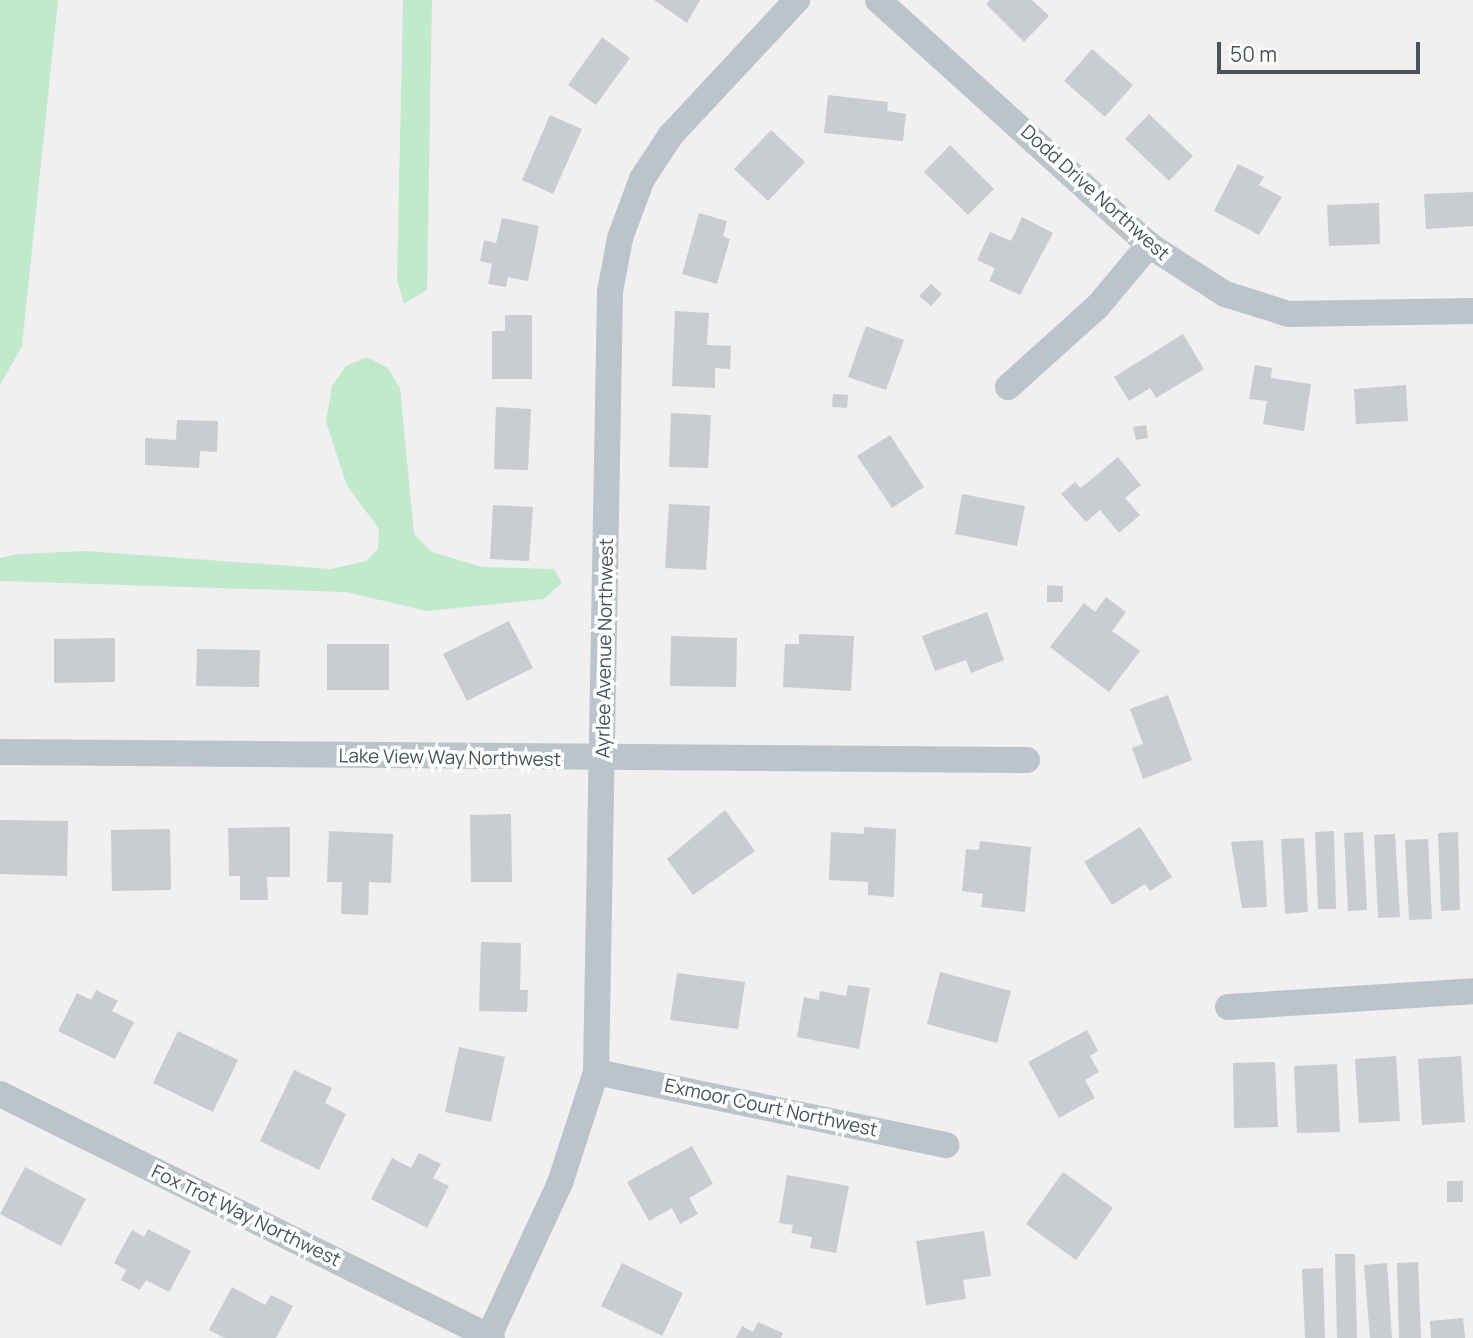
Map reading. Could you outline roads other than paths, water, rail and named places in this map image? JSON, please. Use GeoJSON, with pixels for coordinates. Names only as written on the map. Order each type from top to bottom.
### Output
{"type":"FeatureCollection","features":[{"type":"Feature","properties":{"kind":"street","name":"Ayrlee Avenue Northwest"},"geometry":{"type":"LineString","coordinates":[[489,1338],[560,1183],[596,1072],[610,292],[620,238],[642,179],[671,135],[797,0]]}},
{"type":"Feature","properties":{"kind":"street","name":"Dodd Drive Northwest"},"geometry":{"type":"LineString","coordinates":[[878,0],[1149,245],[1225,294],[1289,314],[1473,311]]}},
{"type":"Feature","properties":{"kind":"street"},"geometry":{"type":"LineString","coordinates":[[1008,387],[1098,306],[1149,245]]}},
{"type":"Feature","properties":{"kind":"street","name":"Lake View Way Northwest"},"geometry":{"type":"LineString","coordinates":[[0,752],[603,761],[1027,760]]}},
{"type":"Feature","properties":{"kind":"street"},"geometry":{"type":"LineString","coordinates":[[1228,1007],[1473,992]]}},
{"type":"Feature","properties":{"kind":"street","name":"Exmoor Court Northwest"},"geometry":{"type":"LineString","coordinates":[[596,1072],[946,1145]]}},
{"type":"Feature","properties":{"kind":"street","name":"Fox Trot Way Northwest"},"geometry":{"type":"LineString","coordinates":[[0,1094],[489,1338]]}}]}
